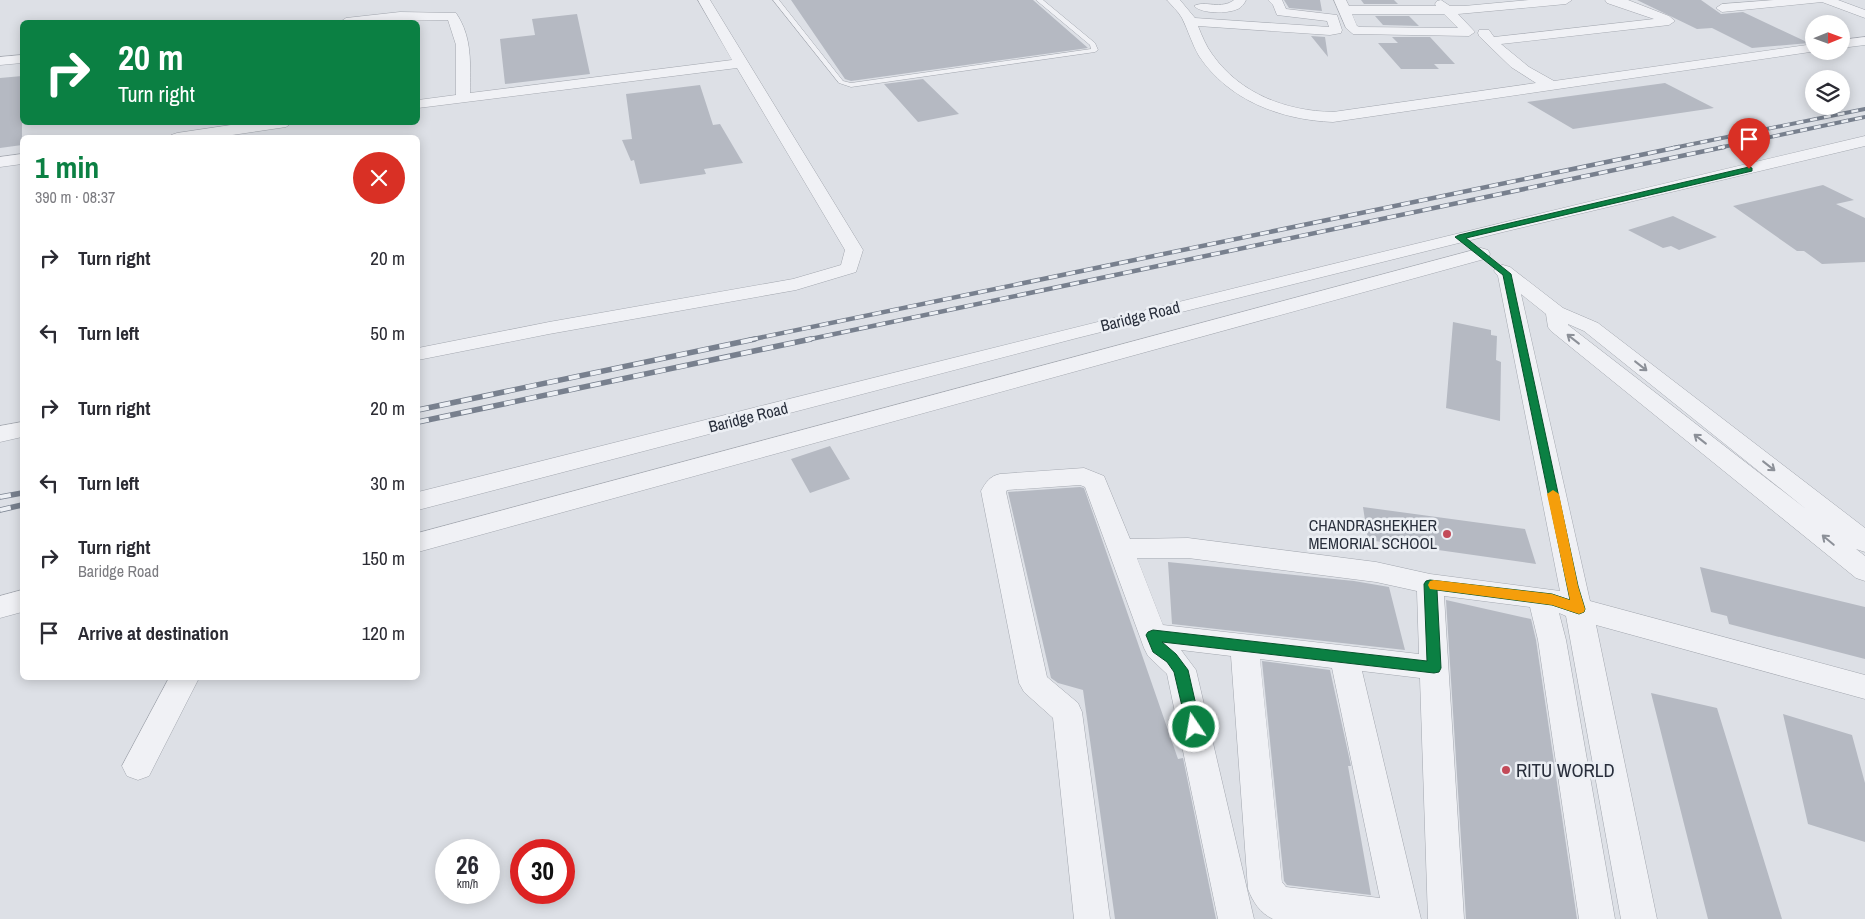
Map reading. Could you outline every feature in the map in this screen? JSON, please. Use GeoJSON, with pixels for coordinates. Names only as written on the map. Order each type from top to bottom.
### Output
{"type":"FeatureCollection","features":[{"type":"Feature","properties":{"kind":"street"},"geometry":{"type":"LineString","coordinates":[[420,354],[549,328],[796,284],[849,268],[854,250],[704,0]]}},
{"type":"Feature","properties":{"kind":"street"},"geometry":{"type":"LineString","coordinates":[[1176,3],[1231,8],[1238,5],[1240,0]]}},
{"type":"Feature","properties":{"kind":"street"},"geometry":{"type":"LineString","coordinates":[[1191,22],[1336,30],[1333,18],[1286,6],[1281,12],[1279,4],[1274,0]]}},
{"type":"Feature","properties":{"kind":"street"},"geometry":{"type":"LineString","coordinates":[[1437,0],[1464,10],[1566,0]]}},
{"type":"Feature","properties":{"kind":"street"},"geometry":{"type":"LineString","coordinates":[[1491,41],[1669,21],[1624,3],[1611,0]]}},
{"type":"Feature","properties":{"kind":"street"},"geometry":{"type":"LineString","coordinates":[[1722,8],[1818,0]]}},
{"type":"Feature","properties":{"kind":"street"},"geometry":{"type":"LineString","coordinates":[[1827,0],[1865,14]]}},
{"type":"Feature","properties":{"kind":"street"},"geometry":{"type":"LineString","coordinates":[[1176,3],[1191,22],[1206,55],[1234,84],[1268,106],[1311,118],[1332,117],[1805,49]]}},
{"type":"Feature","properties":{"kind":"street"},"geometry":{"type":"LineString","coordinates":[[1342,5],[1451,5],[1469,32],[1364,32],[1352,28],[1342,5]]}},
{"type":"Feature","properties":{"kind":"street"},"geometry":{"type":"LineString","coordinates":[[1464,10],[1491,41],[1522,69],[1553,86]]}},
{"type":"Feature","properties":{"kind":"street"},"geometry":{"type":"LineString","coordinates":[[364,20],[400,16],[452,16],[457,23],[463,48],[463,98]]}},
{"type":"Feature","properties":{"kind":"street"},"geometry":{"type":"LineString","coordinates":[[1850,43],[1865,41]]}},
{"type":"Feature","properties":{"kind":"street"},"geometry":{"type":"LineString","coordinates":[[0,61],[20,59]]}},
{"type":"Feature","properties":{"kind":"street"},"geometry":{"type":"LineString","coordinates":[[420,104],[741,63]]}},
{"type":"Feature","properties":{"kind":"street"},"geometry":{"type":"LineString","coordinates":[[197,135],[266,125]]}},
{"type":"Feature","properties":{"kind":"street","name":"Baridge Road"},"geometry":{"type":"LineString","coordinates":[[420,501],[1070,334],[1459,237],[1864,142]]}},
{"type":"Feature","properties":{"kind":"street"},"geometry":{"type":"LineString","coordinates":[[0,162],[20,159]]}},
{"type":"Feature","properties":{"kind":"street"},"geometry":{"type":"LineString","coordinates":[[1459,237],[1556,312],[1591,327],[1865,542]]}},
{"type":"Feature","properties":{"kind":"street"},"geometry":{"type":"LineString","coordinates":[[420,541],[1481,254]]}},
{"type":"Feature","properties":{"kind":"street"},"geometry":{"type":"LineString","coordinates":[[1507,274],[1572,586],[1579,609],[1639,919]]}},
{"type":"Feature","properties":{"kind":"street"},"geometry":{"type":"LineString","coordinates":[[1556,312],[1558,327],[1865,571]]}},
{"type":"Feature","properties":{"kind":"street"},"geometry":{"type":"LineString","coordinates":[[0,434],[20,430]]}},
{"type":"Feature","properties":{"kind":"street"},"geometry":{"type":"LineString","coordinates":[[1092,919],[1066,712],[1034,683],[993,491],[1000,482],[1084,476],[1096,482],[1158,648],[1172,658],[1181,670],[1236,919]]}},
{"type":"Feature","properties":{"kind":"street"},"geometry":{"type":"LineString","coordinates":[[1121,549],[1188,548],[1376,572],[1430,584],[1552,600],[1865,687]]}},
{"type":"Feature","properties":{"kind":"street"},"geometry":{"type":"LineString","coordinates":[[1430,584],[1446,919]]}},
{"type":"Feature","properties":{"kind":"street"},"geometry":{"type":"LineString","coordinates":[[1541,598],[1552,640],[1597,919]]}},
{"type":"Feature","properties":{"kind":"street"},"geometry":{"type":"LineString","coordinates":[[0,607],[20,602]]}},
{"type":"Feature","properties":{"kind":"street"},"geometry":{"type":"LineString","coordinates":[[1153,635],[1434,668]]}},
{"type":"Feature","properties":{"kind":"street"},"geometry":{"type":"LineString","coordinates":[[1245,646],[1266,889],[1277,903],[1402,919],[1344,657]]}},
{"type":"Feature","properties":{"kind":"street"},"geometry":{"type":"LineString","coordinates":[[138,766],[183,680]]}},
{"type":"Feature","properties":{"kind":"lane"},"geometry":{"type":"LineString","coordinates":[[776,0],[841,82],[850,85],[1095,50],[1093,44],[1039,0]]}},
{"type":"Feature","properties":{"kind":"building"},"geometry":{"type":"Polygon","coordinates":[[[791,0],[1033,0],[1088,48],[851,81],[845,79],[791,0]]]}},
{"type":"Feature","properties":{"kind":"building"},"geometry":{"type":"Polygon","coordinates":[[[1284,0],[1320,0],[1322,11],[1289,8],[1284,0]]]}},
{"type":"Feature","properties":{"kind":"building"},"geometry":{"type":"Polygon","coordinates":[[[1361,0],[1394,0],[1398,4],[1364,4],[1361,0]]]}},
{"type":"Feature","properties":{"kind":"building"},"geometry":{"type":"Polygon","coordinates":[[[1637,0],[1701,0],[1721,14],[1743,12],[1805,41],[1805,43],[1752,48],[1712,28],[1697,29],[1637,0]]]}},
{"type":"Feature","properties":{"kind":"building"},"geometry":{"type":"Polygon","coordinates":[[[577,14],[590,74],[505,84],[500,39],[535,35],[532,19],[577,14]]]}},
{"type":"Feature","properties":{"kind":"building"},"geometry":{"type":"Polygon","coordinates":[[[1375,16],[1409,16],[1419,26],[1383,25],[1375,16]]]}},
{"type":"Feature","properties":{"kind":"building"},"geometry":{"type":"Polygon","coordinates":[[[1311,36],[1325,37],[1328,57],[1311,36]]]}},
{"type":"Feature","properties":{"kind":"building"},"geometry":{"type":"Polygon","coordinates":[[[1392,37],[1430,37],[1455,64],[1434,64],[1439,69],[1401,69],[1378,43],[1398,43],[1392,37]]]}},
{"type":"Feature","properties":{"kind":"building"},"geometry":{"type":"Polygon","coordinates":[[[20,76],[20,125],[22,125],[22,135],[20,135],[20,145],[0,148],[0,78],[20,76]]]}},
{"type":"Feature","properties":{"kind":"building"},"geometry":{"type":"Polygon","coordinates":[[[923,79],[959,114],[918,122],[884,84],[923,79]]]}},
{"type":"Feature","properties":{"kind":"building"},"geometry":{"type":"Polygon","coordinates":[[[1665,83],[1714,108],[1573,129],[1527,102],[1665,83]]]}},
{"type":"Feature","properties":{"kind":"building"},"geometry":{"type":"Polygon","coordinates":[[[700,85],[713,125],[720,124],[743,163],[704,169],[706,174],[640,184],[634,160],[631,161],[622,140],[632,139],[626,94],[700,85]]]}},
{"type":"Feature","properties":{"kind":"building"},"geometry":{"type":"Polygon","coordinates":[[[1823,185],[1854,200],[1836,204],[1865,218],[1865,262],[1822,264],[1804,251],[1797,251],[1733,206],[1823,185]]]}},
{"type":"Feature","properties":{"kind":"building"},"geometry":{"type":"Polygon","coordinates":[[[1673,216],[1717,237],[1679,250],[1671,246],[1663,248],[1628,230],[1673,216]]]}},
{"type":"Feature","properties":{"kind":"building"},"geometry":{"type":"Polygon","coordinates":[[[1453,322],[1491,330],[1491,335],[1497,336],[1496,360],[1501,362],[1500,421],[1446,408],[1453,322]]]}},
{"type":"Feature","properties":{"kind":"building"},"geometry":{"type":"Polygon","coordinates":[[[830,446],[850,479],[810,493],[791,459],[830,446]]]}},
{"type":"Feature","properties":{"kind":"building"},"geometry":{"type":"Polygon","coordinates":[[[1084,488],[1178,759],[1183,758],[1216,919],[1115,919],[1083,690],[1058,683],[1051,678],[1008,492],[1084,488]]]}},
{"type":"Feature","properties":{"kind":"building","name":"CHANDRASHEKHER MEMORIAL SCHOOL"},"geometry":{"type":"Polygon","coordinates":[[[1363,507],[1525,529],[1536,564],[1368,540],[1363,507]]]}},
{"type":"Feature","properties":{"kind":"building"},"geometry":{"type":"Polygon","coordinates":[[[1168,562],[1354,581],[1389,587],[1405,650],[1172,624],[1168,562]]]}},
{"type":"Feature","properties":{"kind":"building"},"geometry":{"type":"Polygon","coordinates":[[[1700,567],[1865,607],[1865,659],[1729,624],[1727,616],[1711,612],[1700,567]]]}},
{"type":"Feature","properties":{"kind":"building","name":"RITU WORLD"},"geometry":{"type":"Polygon","coordinates":[[[1446,600],[1531,619],[1536,640],[1577,919],[1466,919],[1446,600]]]}},
{"type":"Feature","properties":{"kind":"building"},"geometry":{"type":"Polygon","coordinates":[[[1262,661],[1330,670],[1351,766],[1348,766],[1371,895],[1287,885],[1284,881],[1262,661]]]}},
{"type":"Feature","properties":{"kind":"building"},"geometry":{"type":"Polygon","coordinates":[[[1651,693],[1717,708],[1782,919],[1708,919],[1651,693]]]}},
{"type":"Feature","properties":{"kind":"building"},"geometry":{"type":"Polygon","coordinates":[[[1783,714],[1852,735],[1865,783],[1865,842],[1808,824],[1783,714]]]}},
{"type":"Feature","properties":{"kind":"railway"},"geometry":{"type":"LineString","coordinates":[[1673,148],[1865,109]]}},
{"type":"Feature","properties":{"kind":"railway"},"geometry":{"type":"LineString","coordinates":[[1718,148],[1865,117]]}},
{"type":"Feature","properties":{"kind":"railway"},"geometry":{"type":"LineString","coordinates":[[749,340],[1679,147]]}},
{"type":"Feature","properties":{"kind":"railway"},"geometry":{"type":"LineString","coordinates":[[806,340],[1724,147]]}},
{"type":"Feature","properties":{"kind":"railway"},"geometry":{"type":"LineString","coordinates":[[420,410],[755,339]]}},
{"type":"Feature","properties":{"kind":"railway"},"geometry":{"type":"LineString","coordinates":[[420,422],[811,339]]}},
{"type":"Feature","properties":{"kind":"railway"},"geometry":{"type":"LineString","coordinates":[[0,497],[20,493]]}},
{"type":"Feature","properties":{"kind":"railway"},"geometry":{"type":"LineString","coordinates":[[0,510],[20,505]]}},
{"type":"Feature","properties":{"kind":"slow traffic"},"geometry":{"type":"LineString","coordinates":[[1434,585],[1552,600],[1579,609],[1572,586],[1553,494]]}},
{"type":"Feature","properties":{"kind":"place","name":"CHANDRASHEKHER MEMORIAL SCHOOL"},"geometry":{"type":"Point","coordinates":[1447,534]}},
{"type":"Feature","properties":{"kind":"place","name":"RITU WORLD"},"geometry":{"type":"Point","coordinates":[1506,770]}},
{"type":"Feature","properties":{"kind":"route"},"geometry":{"type":"LineString","coordinates":[[1194,727],[1181,670],[1172,658],[1158,648],[1153,635],[1434,668],[1430,584],[1552,600],[1579,609],[1572,586],[1507,274],[1459,237],[1749,169]]}}]}
